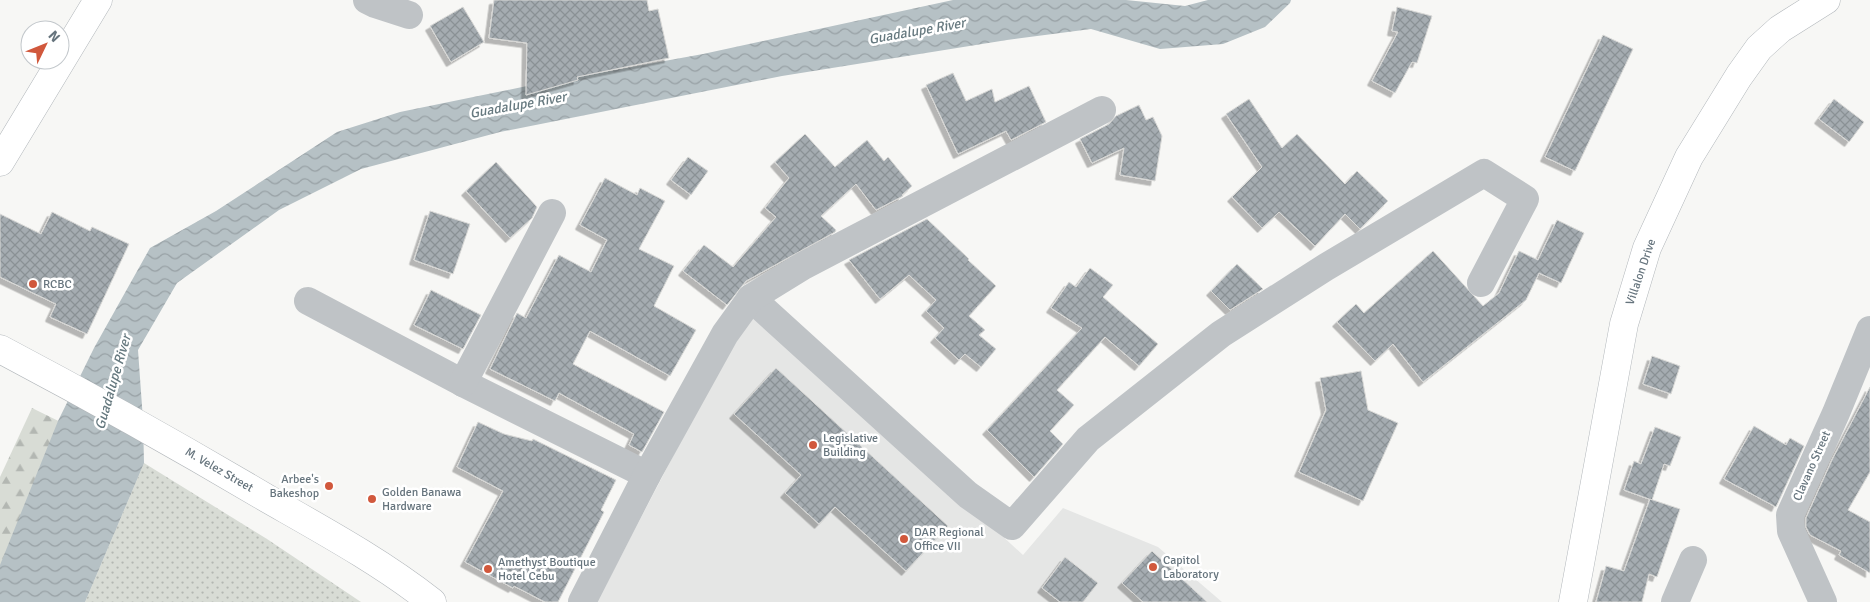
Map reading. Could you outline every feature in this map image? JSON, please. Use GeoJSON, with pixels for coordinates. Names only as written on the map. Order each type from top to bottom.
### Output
{"type":"FeatureCollection","features":[{"type":"Feature","properties":{"kind":"street"},"geometry":{"type":"LineString","coordinates":[[0,162],[98,0]]}},
{"type":"Feature","properties":{"kind":"street"},"geometry":{"type":"LineString","coordinates":[[367,0],[409,15]]}},
{"type":"Feature","properties":{"kind":"street","name":"Villalon Drive"},"geometry":{"type":"LineString","coordinates":[[1574,602],[1624,324],[1647,248],[1689,157],[1739,76],[1759,48],[1780,29],[1826,0]]}},
{"type":"Feature","properties":{"kind":"street"},"geometry":{"type":"LineString","coordinates":[[582,602],[647,475],[725,334],[751,298],[803,266],[1102,110]]}},
{"type":"Feature","properties":{"kind":"street"},"geometry":{"type":"LineString","coordinates":[[751,298],[968,495],[1012,526],[1088,439],[1221,334],[1326,266],[1484,173],[1525,199],[1481,283]]}},
{"type":"Feature","properties":{"kind":"street"},"geometry":{"type":"LineString","coordinates":[[463,383],[552,213]]}},
{"type":"Feature","properties":{"kind":"street"},"geometry":{"type":"LineString","coordinates":[[308,301],[463,383],[647,475]]}},
{"type":"Feature","properties":{"kind":"street","name":"Clavano Street"},"geometry":{"type":"LineString","coordinates":[[1823,602],[1791,531],[1790,515],[1836,413],[1870,330]]}},
{"type":"Feature","properties":{"kind":"street","name":"M. Velez Street"},"geometry":{"type":"LineString","coordinates":[[0,349],[179,446],[373,560],[432,602]]}},
{"type":"Feature","properties":{"kind":"street"},"geometry":{"type":"LineString","coordinates":[[1675,602],[1693,560]]}},
{"type":"Feature","properties":{"kind":"shaded area"},"geometry":{"type":"Polygon","coordinates":[[[752,305],[1023,555],[1063,508],[1158,547],[1222,602],[597,602],[752,305]]]}},
{"type":"Feature","properties":{"kind":"green space"},"geometry":{"type":"Polygon","coordinates":[[[32,408],[144,463],[85,602],[0,602],[0,477],[32,408]]]}},
{"type":"Feature","properties":{"kind":"green space"},"geometry":{"type":"Polygon","coordinates":[[[144,463],[267,539],[361,602],[85,602],[144,463]]]}},
{"type":"Feature","properties":{"kind":"water","name":"Guadalupe River"},"geometry":{"type":"Polygon","coordinates":[[[953,0],[1126,0],[1185,6],[1208,0],[1291,0],[1265,27],[1223,44],[1160,49],[1091,29],[1007,40],[782,76],[500,132],[361,169],[279,210],[177,283],[138,350],[144,463],[85,602],[0,602],[0,565],[58,421],[94,348],[150,248],[216,211],[337,132],[400,112],[527,86],[703,54],[953,0]]]}},
{"type":"Feature","properties":{"kind":"building"},"geometry":{"type":"Polygon","coordinates":[[[494,0],[647,0],[649,11],[658,9],[669,58],[577,77],[578,80],[526,95],[527,43],[489,38],[494,0]]]}},
{"type":"Feature","properties":{"kind":"building"},"geometry":{"type":"Polygon","coordinates":[[[463,7],[484,42],[451,62],[430,26],[463,7]]]}},
{"type":"Feature","properties":{"kind":"building"},"geometry":{"type":"Polygon","coordinates":[[[1397,7],[1432,16],[1417,63],[1412,62],[1395,93],[1372,81],[1398,32],[1392,31],[1397,7]]]}},
{"type":"Feature","properties":{"kind":"building"},"geometry":{"type":"Polygon","coordinates":[[[1603,35],[1633,49],[1575,171],[1545,157],[1603,35]]]}},
{"type":"Feature","properties":{"kind":"building"},"geometry":{"type":"Polygon","coordinates":[[[953,73],[966,101],[992,89],[995,102],[1029,86],[1046,122],[1011,140],[1006,131],[958,154],[926,85],[953,73]]]}},
{"type":"Feature","properties":{"kind":"building"},"geometry":{"type":"Polygon","coordinates":[[[1249,99],[1282,148],[1297,134],[1345,184],[1357,171],[1388,201],[1360,229],[1345,214],[1315,246],[1279,212],[1262,228],[1232,197],[1262,167],[1226,114],[1249,99]]]}},
{"type":"Feature","properties":{"kind":"building"},"geometry":{"type":"Polygon","coordinates":[[[1834,99],[1864,122],[1849,142],[1819,119],[1834,99]]]}},
{"type":"Feature","properties":{"kind":"building"},"geometry":{"type":"Polygon","coordinates":[[[1139,105],[1146,120],[1153,117],[1162,136],[1155,181],[1120,175],[1124,148],[1092,163],[1080,139],[1109,124],[1116,116],[1139,105]]]}},
{"type":"Feature","properties":{"kind":"building"},"geometry":{"type":"Polygon","coordinates":[[[805,134],[835,167],[867,140],[884,161],[888,157],[912,186],[903,196],[876,210],[856,184],[821,216],[836,230],[835,232],[746,281],[727,305],[683,271],[704,245],[733,267],[776,217],[765,208],[789,178],[775,162],[805,134]]]}},
{"type":"Feature","properties":{"kind":"building"},"geometry":{"type":"Polygon","coordinates":[[[688,157],[708,171],[691,195],[671,180],[688,157]]]}},
{"type":"Feature","properties":{"kind":"building"},"geometry":{"type":"Polygon","coordinates":[[[496,162],[537,207],[532,218],[510,238],[466,191],[496,162]]]}},
{"type":"Feature","properties":{"kind":"building"},"geometry":{"type":"Polygon","coordinates":[[[605,178],[637,195],[640,188],[665,201],[639,249],[674,266],[654,306],[696,330],[670,376],[590,331],[573,364],[664,412],[642,452],[629,445],[634,434],[559,393],[555,401],[490,369],[517,313],[526,318],[559,255],[591,272],[607,240],[580,225],[605,178]]]}},
{"type":"Feature","properties":{"kind":"building"},"geometry":{"type":"Polygon","coordinates":[[[430,211],[470,224],[453,274],[414,260],[430,211]]]}},
{"type":"Feature","properties":{"kind":"building"},"geometry":{"type":"Polygon","coordinates":[[[52,212],[90,231],[92,227],[129,244],[87,334],[50,317],[56,304],[0,277],[0,214],[41,234],[52,212]]]}},
{"type":"Feature","properties":{"kind":"building"},"geometry":{"type":"Polygon","coordinates":[[[927,219],[996,286],[969,316],[985,330],[979,335],[996,349],[981,367],[965,354],[959,360],[935,338],[944,328],[926,311],[936,300],[909,275],[880,299],[849,260],[927,219]]]}},
{"type":"Feature","properties":{"kind":"building"},"geometry":{"type":"Polygon","coordinates":[[[1557,220],[1584,233],[1561,283],[1539,273],[1526,300],[1423,382],[1393,344],[1375,361],[1337,322],[1356,304],[1364,313],[1433,251],[1483,306],[1499,293],[1519,251],[1538,260],[1557,220]]]}},
{"type":"Feature","properties":{"kind":"building"},"geometry":{"type":"Polygon","coordinates":[[[1237,264],[1263,289],[1230,310],[1211,291],[1237,264]]]}},
{"type":"Feature","properties":{"kind":"building"},"geometry":{"type":"Polygon","coordinates":[[[1090,268],[1113,285],[1103,297],[1158,344],[1139,366],[1105,337],[1057,390],[1074,405],[1050,431],[1063,444],[1034,477],[987,430],[1082,328],[1051,308],[1069,282],[1076,287],[1090,268]]]}},
{"type":"Feature","properties":{"kind":"building"},"geometry":{"type":"Polygon","coordinates":[[[431,290],[481,315],[463,349],[414,325],[431,290]]]}},
{"type":"Feature","properties":{"kind":"building"},"geometry":{"type":"Polygon","coordinates":[[[1652,356],[1680,366],[1671,394],[1643,384],[1652,356]]]}},
{"type":"Feature","properties":{"kind":"building","name":"Legislative Building"},"geometry":{"type":"Polygon","coordinates":[[[776,368],[948,526],[906,571],[835,507],[819,524],[785,493],[801,475],[734,414],[776,368]]]}},
{"type":"Feature","properties":{"kind":"building"},"geometry":{"type":"Polygon","coordinates":[[[1361,371],[1368,410],[1398,423],[1363,501],[1299,472],[1326,410],[1320,378],[1361,371]]]}},
{"type":"Feature","properties":{"kind":"building"},"geometry":{"type":"Polygon","coordinates":[[[1870,387],[1870,472],[1848,510],[1870,522],[1870,573],[1839,555],[1841,551],[1810,535],[1806,527],[1806,518],[1832,460],[1870,387]]]}},
{"type":"Feature","properties":{"kind":"building"},"geometry":{"type":"Polygon","coordinates":[[[478,422],[504,434],[532,441],[533,439],[616,480],[601,510],[604,512],[558,602],[545,602],[514,586],[513,588],[465,562],[503,491],[457,467],[478,422]]]}},
{"type":"Feature","properties":{"kind":"building"},"geometry":{"type":"Polygon","coordinates":[[[1754,426],[1786,445],[1790,438],[1804,446],[1776,507],[1724,479],[1754,426]]]}},
{"type":"Feature","properties":{"kind":"building"},"geometry":{"type":"Polygon","coordinates":[[[1655,427],[1681,437],[1670,466],[1664,464],[1652,500],[1624,490],[1634,461],[1641,464],[1655,427]]]}},
{"type":"Feature","properties":{"kind":"building"},"geometry":{"type":"Polygon","coordinates":[[[1650,499],[1680,509],[1657,577],[1649,574],[1642,602],[1596,602],[1606,566],[1624,571],[1650,499]]]}},
{"type":"Feature","properties":{"kind":"building","name":"Capitol Laboratory"},"geometry":{"type":"Polygon","coordinates":[[[1152,551],[1207,602],[1143,602],[1122,583],[1152,551]]]}},
{"type":"Feature","properties":{"kind":"building"},"geometry":{"type":"Polygon","coordinates":[[[1065,557],[1098,583],[1083,602],[1060,602],[1042,588],[1065,557]]]}},
{"type":"Feature","properties":{"kind":"place","name":"RCBC"},"geometry":{"type":"Point","coordinates":[33,284]}},
{"type":"Feature","properties":{"kind":"place","name":"Legislative Building"},"geometry":{"type":"Point","coordinates":[813,445]}},
{"type":"Feature","properties":{"kind":"place","name":"Arbee's Bakeshop"},"geometry":{"type":"Point","coordinates":[329,486]}},
{"type":"Feature","properties":{"kind":"place","name":"Golden Banawa Hardware"},"geometry":{"type":"Point","coordinates":[372,499]}},
{"type":"Feature","properties":{"kind":"place","name":"DAR Regional Office VII"},"geometry":{"type":"Point","coordinates":[904,539]}},
{"type":"Feature","properties":{"kind":"place","name":"Capitol Laboratory"},"geometry":{"type":"Point","coordinates":[1153,567]}},
{"type":"Feature","properties":{"kind":"place","name":"Amethyst Boutique Hotel Cebu"},"geometry":{"type":"Point","coordinates":[488,569]}}]}
